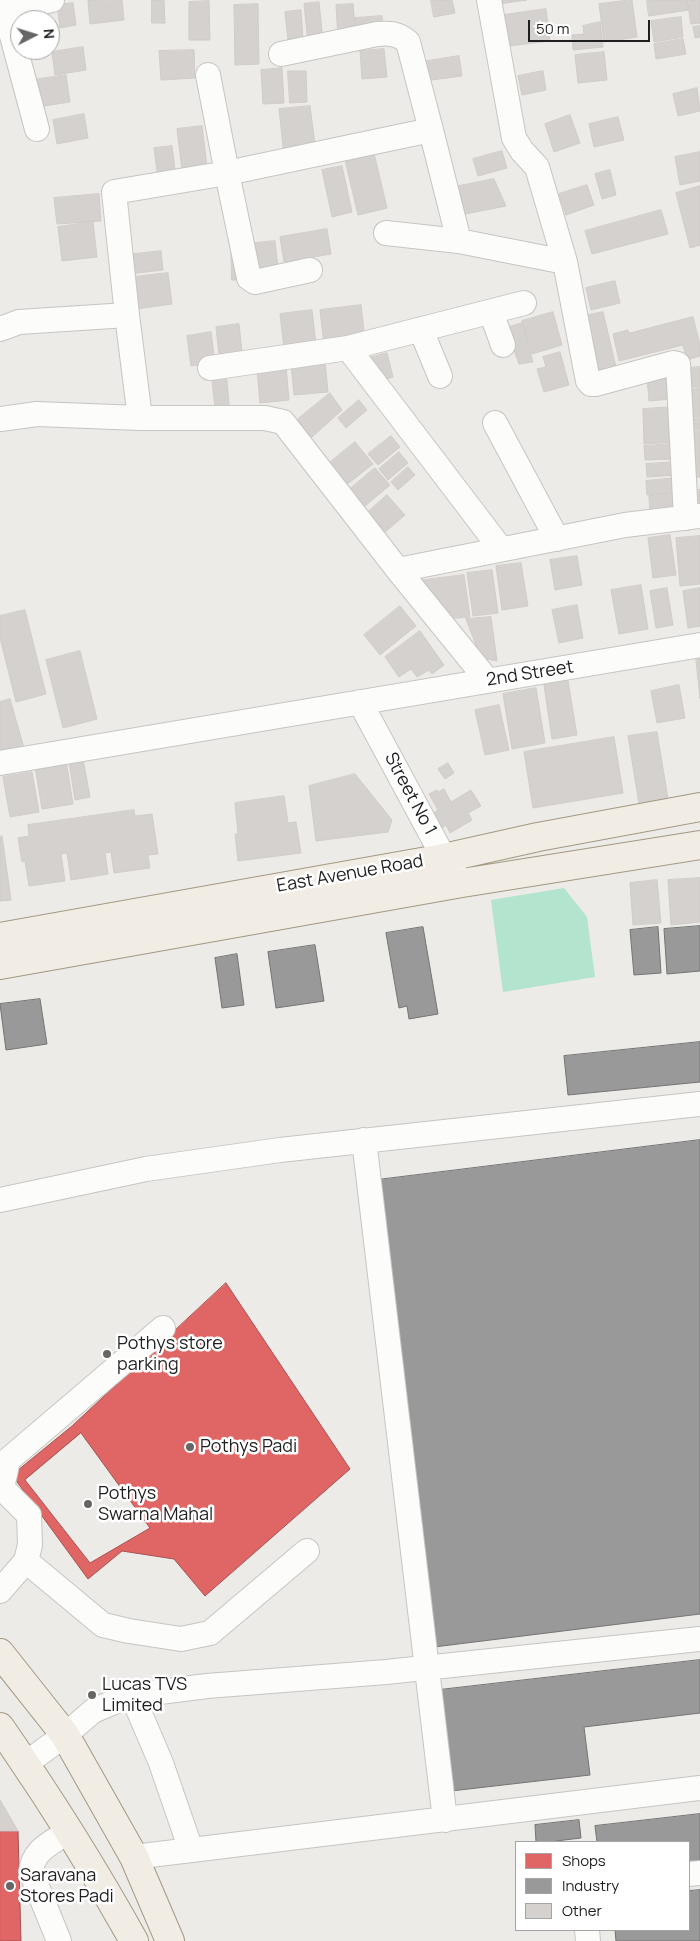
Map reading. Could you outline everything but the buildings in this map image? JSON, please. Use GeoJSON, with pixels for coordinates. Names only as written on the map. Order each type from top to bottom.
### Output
{"type":"FeatureCollection","features":[{"type":"Feature","properties":{"kind":"main road","name":"East Avenue Road"},"geometry":{"type":"LineString","coordinates":[[0,937],[444,858],[538,836],[700,807]]}},
{"type":"Feature","properties":{"kind":"main road","name":"East Avenue Road"},"geometry":{"type":"LineString","coordinates":[[0,965],[462,883],[700,845]]}},
{"type":"Feature","properties":{"kind":"main road"},"geometry":{"type":"LineString","coordinates":[[0,1653],[65,1735],[134,1857],[170,1941]]}},
{"type":"Feature","properties":{"kind":"main road"},"geometry":{"type":"LineString","coordinates":[[0,1727],[105,1888],[134,1941]]}},
{"type":"Feature","properties":{"kind":"street"},"geometry":{"type":"LineString","coordinates":[[36,129],[2,10],[52,0]]}},
{"type":"Feature","properties":{"kind":"street"},"geometry":{"type":"LineString","coordinates":[[398,570],[624,525],[693,517],[678,364],[673,363],[596,384],[590,384],[588,381],[564,262],[537,167],[522,151],[514,138],[488,0]]}},
{"type":"Feature","properties":{"kind":"street"},"geometry":{"type":"LineString","coordinates":[[281,54],[377,34],[392,33],[408,42],[459,241]]}},
{"type":"Feature","properties":{"kind":"street"},"geometry":{"type":"LineString","coordinates":[[208,75],[250,278],[255,282],[310,270]]}},
{"type":"Feature","properties":{"kind":"street"},"geometry":{"type":"LineString","coordinates":[[140,418],[114,192],[227,173],[430,130]]}},
{"type":"Feature","properties":{"kind":"street"},"geometry":{"type":"LineString","coordinates":[[386,233],[459,241],[564,262]]}},
{"type":"Feature","properties":{"kind":"street"},"geometry":{"type":"LineString","coordinates":[[210,368],[348,348],[524,303]]}},
{"type":"Feature","properties":{"kind":"street"},"geometry":{"type":"LineString","coordinates":[[491,312],[503,346]]}},
{"type":"Feature","properties":{"kind":"street"},"geometry":{"type":"LineString","coordinates":[[0,328],[19,322],[127,315]]}},
{"type":"Feature","properties":{"kind":"street"},"geometry":{"type":"LineString","coordinates":[[421,330],[440,376]]}},
{"type":"Feature","properties":{"kind":"street"},"geometry":{"type":"LineString","coordinates":[[348,348],[501,549]]}},
{"type":"Feature","properties":{"kind":"street"},"geometry":{"type":"LineString","coordinates":[[0,419],[37,414],[140,418],[266,418],[283,422],[398,570],[488,681]]}},
{"type":"Feature","properties":{"kind":"street"},"geometry":{"type":"LineString","coordinates":[[495,423],[557,538]]}},
{"type":"Feature","properties":{"kind":"street","name":"2nd Street"},"geometry":{"type":"LineString","coordinates":[[0,763],[700,645]]}},
{"type":"Feature","properties":{"kind":"street","name":"Street No 1"},"geometry":{"type":"LineString","coordinates":[[360,702],[444,858],[462,883]]}},
{"type":"Feature","properties":{"kind":"street"},"geometry":{"type":"LineString","coordinates":[[0,1200],[146,1169],[280,1150],[700,1104]]}},
{"type":"Feature","properties":{"kind":"street"},"geometry":{"type":"LineString","coordinates":[[364,1140],[445,1820]]}},
{"type":"Feature","properties":{"kind":"street"},"geometry":{"type":"LineString","coordinates":[[0,1591],[26,1561],[30,1545],[29,1515],[2,1488],[8,1460],[163,1328]]}},
{"type":"Feature","properties":{"kind":"street"},"geometry":{"type":"LineString","coordinates":[[26,1561],[104,1625],[129,1632],[181,1640],[210,1633],[307,1551]]}},
{"type":"Feature","properties":{"kind":"street"},"geometry":{"type":"LineString","coordinates":[[25,1764],[93,1712],[132,1695],[207,1686],[426,1668],[700,1639]]}},
{"type":"Feature","properties":{"kind":"street"},"geometry":{"type":"LineString","coordinates":[[132,1695],[161,1763],[191,1850]]}},
{"type":"Feature","properties":{"kind":"street"},"geometry":{"type":"LineString","coordinates":[[134,1857],[700,1788]]}},
{"type":"Feature","properties":{"kind":"street"},"geometry":{"type":"LineString","coordinates":[[59,1941],[31,1872],[32,1862],[37,1852],[69,1832]]}},
{"type":"Feature","properties":{"kind":"green space"},"geometry":{"type":"Polygon","coordinates":[[[564,888],[587,917],[595,977],[503,992],[491,900],[564,888]]]}},
{"type":"Feature","properties":{"kind":"place","name":"Pothys store parking"},"geometry":{"type":"Point","coordinates":[107,1354]}},
{"type":"Feature","properties":{"kind":"place","name":"Pothys Padi"},"geometry":{"type":"Point","coordinates":[190,1447]}},
{"type":"Feature","properties":{"kind":"place","name":"Pothys Swarna Mahal"},"geometry":{"type":"Point","coordinates":[88,1504]}},
{"type":"Feature","properties":{"kind":"place","name":"Lucas TVS Limited"},"geometry":{"type":"Point","coordinates":[92,1695]}},
{"type":"Feature","properties":{"kind":"place","name":"Saravana Stores Padi"},"geometry":{"type":"Point","coordinates":[10,1886]}}]}
